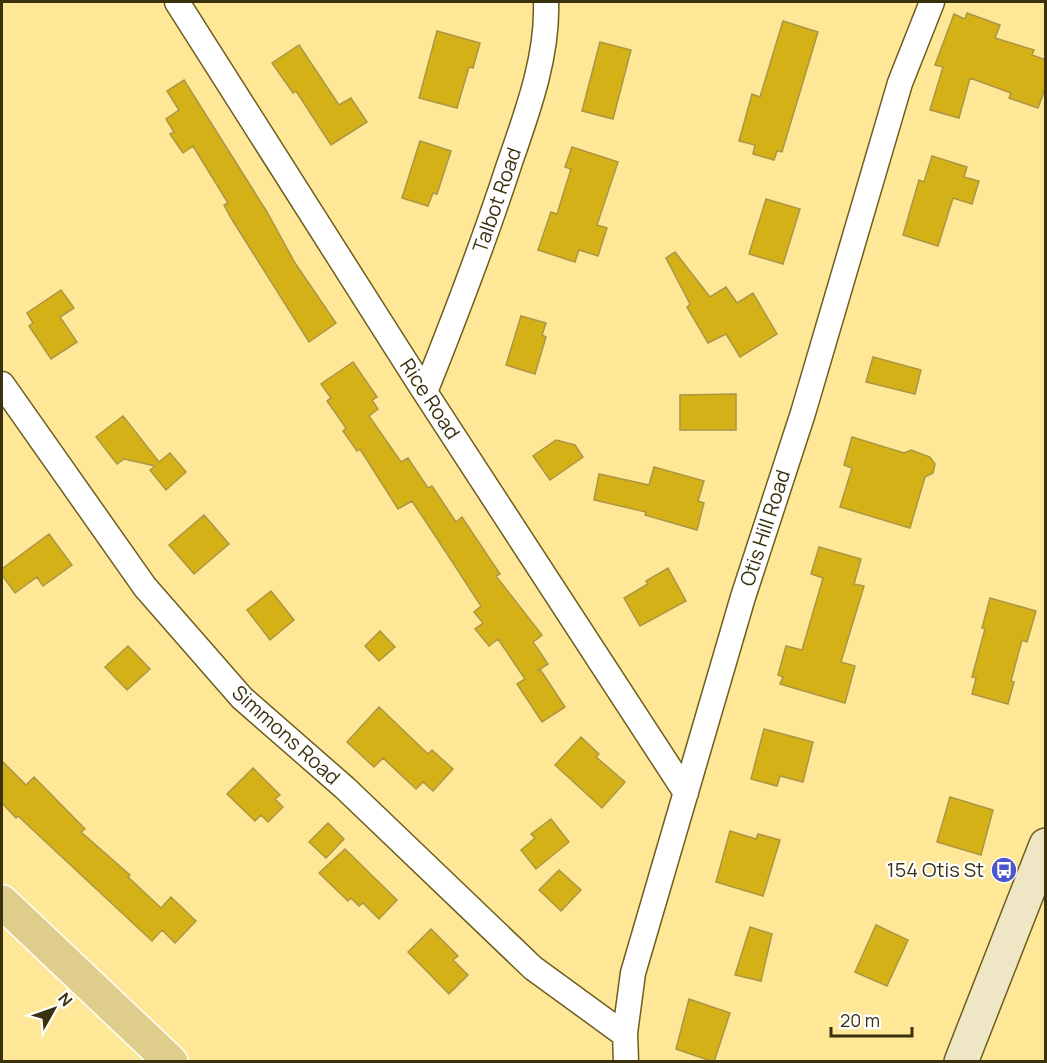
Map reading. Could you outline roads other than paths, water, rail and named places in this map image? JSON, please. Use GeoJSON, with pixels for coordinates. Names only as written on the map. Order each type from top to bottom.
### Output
{"type":"FeatureCollection","features":[{"type":"Feature","properties":{"kind":"main road"},"geometry":{"type":"LineString","coordinates":[[2,902],[171,1062]]}},
{"type":"Feature","properties":{"kind":"street","name":"Rice Road"},"geometry":{"type":"LineString","coordinates":[[177,2],[425,392],[686,793]]}},
{"type":"Feature","properties":{"kind":"street","name":"Talbot Road"},"geometry":{"type":"LineString","coordinates":[[425,392],[483,243],[522,127],[540,61],[547,22],[546,2]]}},
{"type":"Feature","properties":{"kind":"street","name":"Otis Hill Road"},"geometry":{"type":"LineString","coordinates":[[626,1062],[625,1035],[633,973],[743,597],[803,413],[900,83],[932,2]]}},
{"type":"Feature","properties":{"kind":"street","name":"Simmons Road"},"geometry":{"type":"LineString","coordinates":[[2,384],[145,587],[242,698],[345,788],[533,968],[625,1035]]}},
{"type":"Feature","properties":{"kind":"street"},"geometry":{"type":"LineString","coordinates":[[961,1062],[1046,844]]}},
{"type":"Feature","properties":{"kind":"place","name":"154 Otis St"},"geometry":{"type":"Point","coordinates":[1004,870]}}]}
